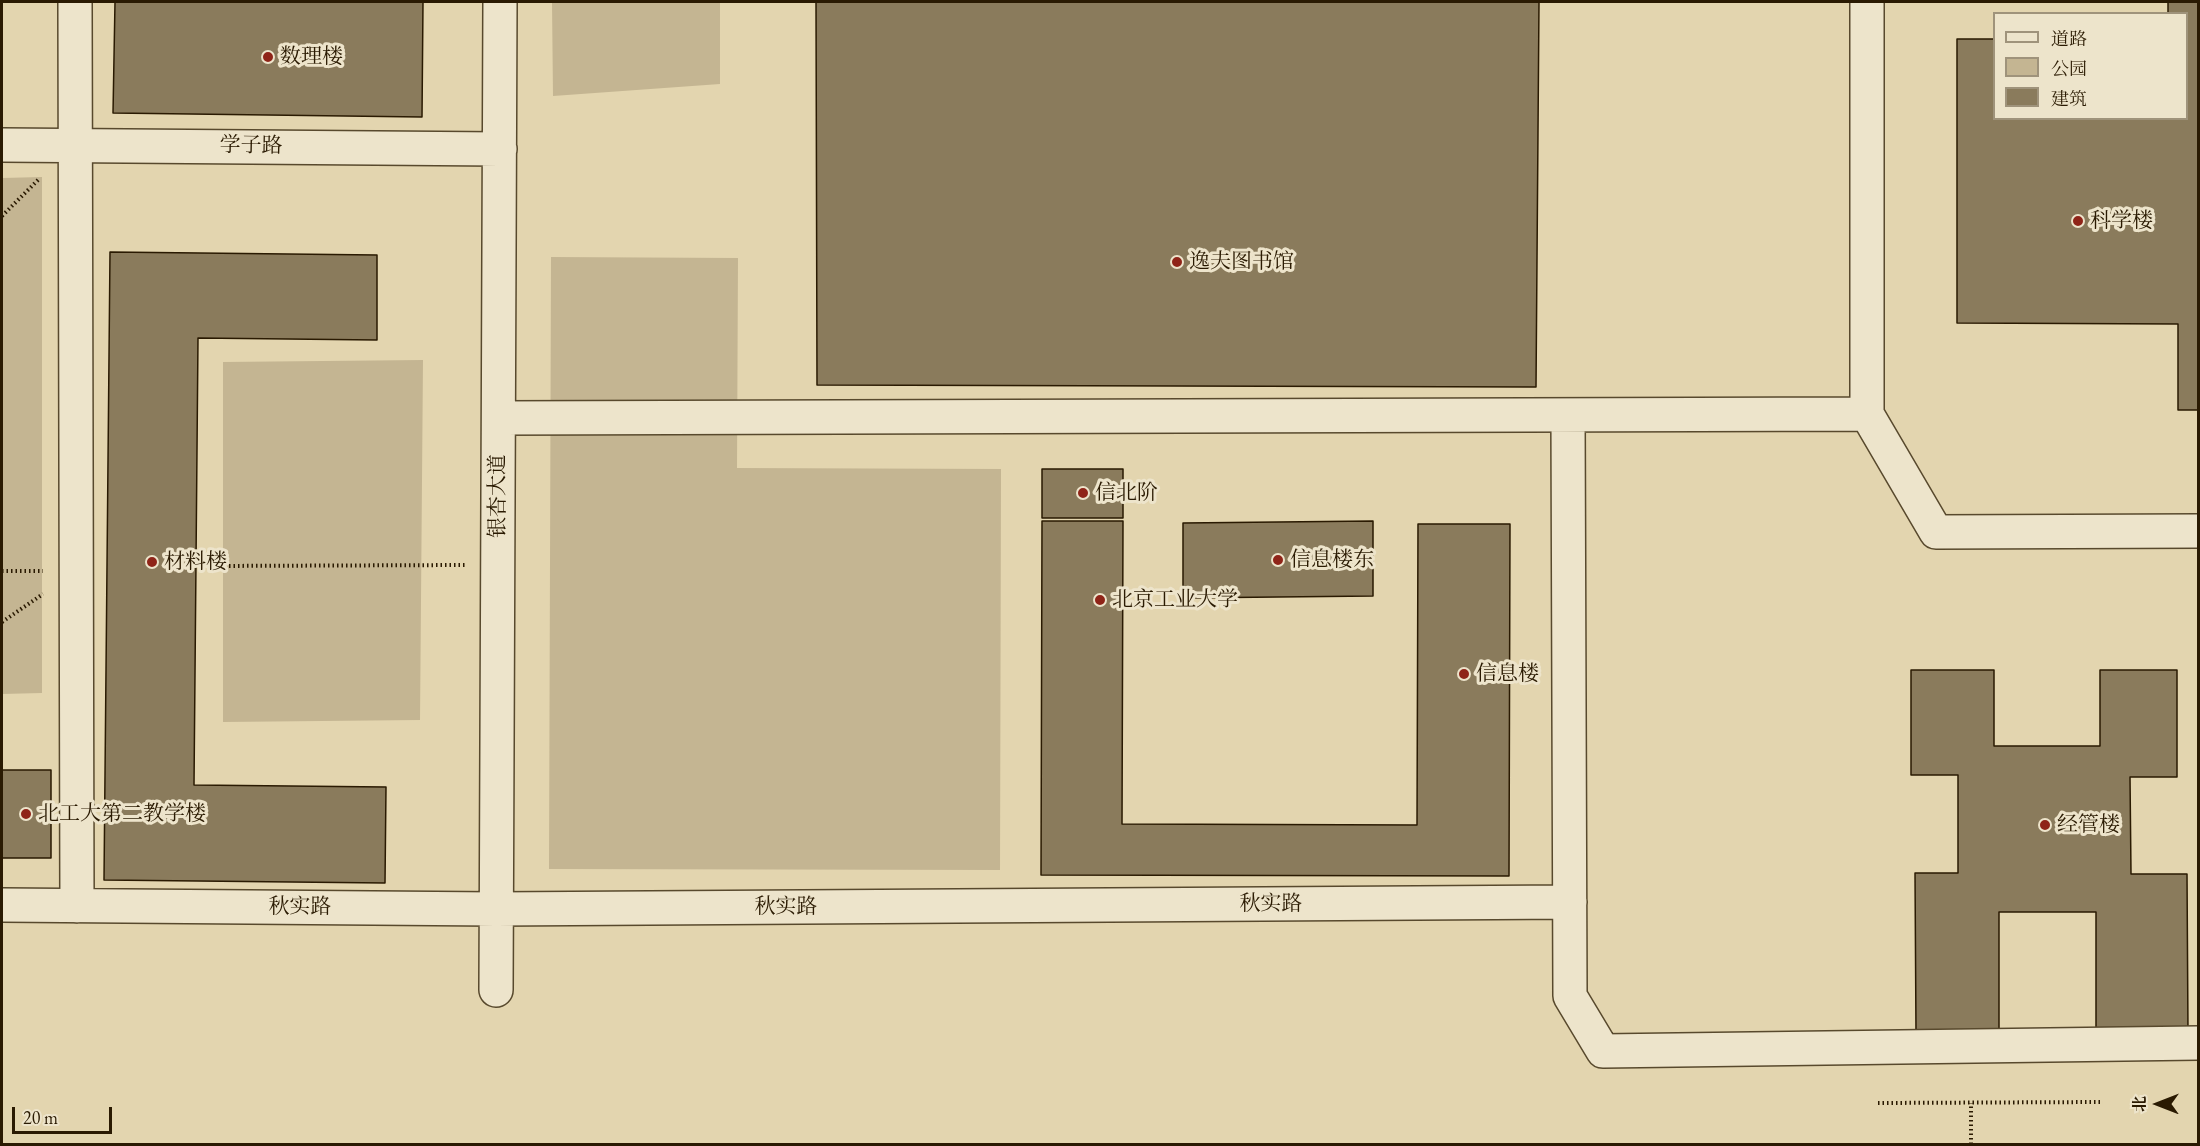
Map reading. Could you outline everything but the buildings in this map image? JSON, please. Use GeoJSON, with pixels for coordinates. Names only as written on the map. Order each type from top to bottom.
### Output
{"type":"FeatureCollection","features":[{"type":"Feature","properties":{"kind":"street"},"geometry":{"type":"LineString","coordinates":[[75,2],[77,906]]}},
{"type":"Feature","properties":{"kind":"street","name":"银杏大道"},"geometry":{"type":"LineString","coordinates":[[496,990],[500,2]]}},
{"type":"Feature","properties":{"kind":"street"},"geometry":{"type":"LineString","coordinates":[[1867,2],[1867,414],[1936,532],[2199,531]]}},
{"type":"Feature","properties":{"kind":"street","name":"学子路"},"geometry":{"type":"LineString","coordinates":[[2,145],[500,149]]}},
{"type":"Feature","properties":{"kind":"street"},"geometry":{"type":"LineString","coordinates":[[499,418],[1867,414]]}},
{"type":"Feature","properties":{"kind":"street"},"geometry":{"type":"LineString","coordinates":[[1568,415],[1569,996],[1603,1051],[2199,1043]]}},
{"type":"Feature","properties":{"kind":"street","name":"秋实路"},"geometry":{"type":"LineString","coordinates":[[2,905],[496,909],[1569,902]]}},
{"type":"Feature","properties":{"kind":"path"},"geometry":{"type":"LineString","coordinates":[[211,566],[498,564]]}},
{"type":"Feature","properties":{"kind":"path"},"geometry":{"type":"LineString","coordinates":[[2,571],[76,571]]}},
{"type":"Feature","properties":{"kind":"path"},"geometry":{"type":"LineString","coordinates":[[2,622],[76,571]]}},
{"type":"Feature","properties":{"kind":"path"},"geometry":{"type":"LineString","coordinates":[[1878,1103],[2103,1102]]}},
{"type":"Feature","properties":{"kind":"path"},"geometry":{"type":"LineString","coordinates":[[1971,1103],[1971,1144]]}},
{"type":"Feature","properties":{"kind":"green space"},"geometry":{"type":"Polygon","coordinates":[[[552,2],[720,2],[720,84],[553,96],[552,2]]]}},
{"type":"Feature","properties":{"kind":"green space"},"geometry":{"type":"Polygon","coordinates":[[[42,177],[42,693],[2,694],[2,178],[42,177]]]}},
{"type":"Feature","properties":{"kind":"green space"},"geometry":{"type":"Polygon","coordinates":[[[551,257],[738,258],[737,468],[1001,469],[1000,870],[549,869],[551,257]]]}},
{"type":"Feature","properties":{"kind":"green space"},"geometry":{"type":"Polygon","coordinates":[[[423,360],[420,720],[223,722],[223,362],[423,360]]]}},
{"type":"Feature","properties":{"kind":"place","name":"数理楼"},"geometry":{"type":"Point","coordinates":[268,57]}},
{"type":"Feature","properties":{"kind":"place","name":"科学楼"},"geometry":{"type":"Point","coordinates":[2078,221]}},
{"type":"Feature","properties":{"kind":"place","name":"逸夫图书馆"},"geometry":{"type":"Point","coordinates":[1177,262]}},
{"type":"Feature","properties":{"kind":"place","name":"信北阶"},"geometry":{"type":"Point","coordinates":[1083,493]}},
{"type":"Feature","properties":{"kind":"place","name":"信息楼东"},"geometry":{"type":"Point","coordinates":[1278,560]}},
{"type":"Feature","properties":{"kind":"place","name":"材料楼"},"geometry":{"type":"Point","coordinates":[152,562]}},
{"type":"Feature","properties":{"kind":"place","name":"北京工业大学"},"geometry":{"type":"Point","coordinates":[1100,600]}},
{"type":"Feature","properties":{"kind":"place","name":"信息楼"},"geometry":{"type":"Point","coordinates":[1464,674]}},
{"type":"Feature","properties":{"kind":"place","name":"北工大第二教学楼"},"geometry":{"type":"Point","coordinates":[26,814]}},
{"type":"Feature","properties":{"kind":"place","name":"经管楼"},"geometry":{"type":"Point","coordinates":[2045,825]}}]}
